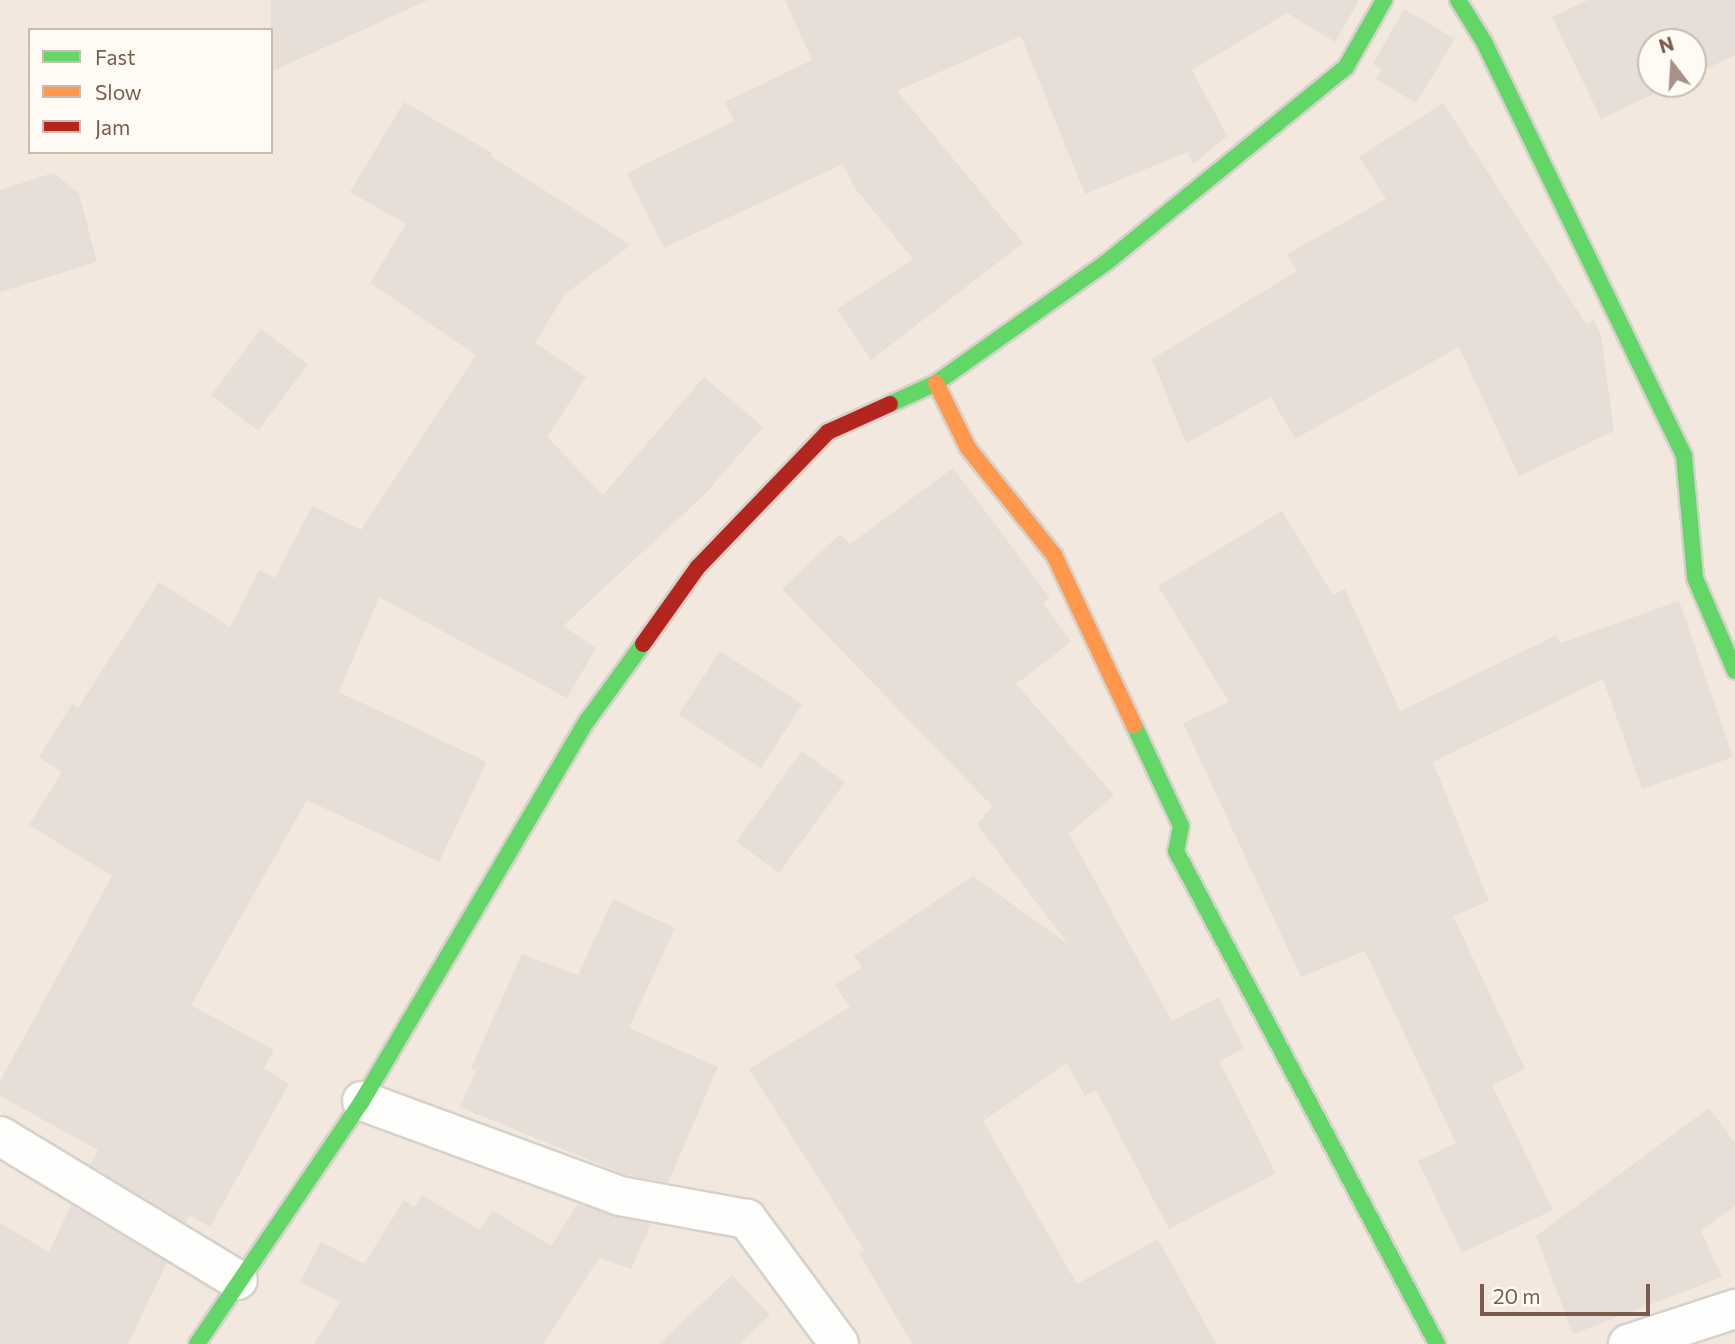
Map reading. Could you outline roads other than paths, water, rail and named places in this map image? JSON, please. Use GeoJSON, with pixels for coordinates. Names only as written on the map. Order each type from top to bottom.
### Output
{"type":"FeatureCollection","features":[{"type":"Feature","properties":{"kind":"street"},"geometry":{"type":"LineString","coordinates":[[197,1344],[362,1101],[587,722],[698,567],[828,432],[936,383],[1107,262],[1346,67],[1384,0]]}},
{"type":"Feature","properties":{"kind":"street"},"geometry":{"type":"LineString","coordinates":[[1458,0],[1485,42],[1684,456],[1695,578],[1735,671]]}},
{"type":"Feature","properties":{"kind":"street"},"geometry":{"type":"LineString","coordinates":[[936,383],[968,448],[1054,555],[1181,826],[1176,851],[1437,1344]]}},
{"type":"Feature","properties":{"kind":"street"},"geometry":{"type":"LineString","coordinates":[[362,1101],[620,1196],[747,1219],[839,1344]]}},
{"type":"Feature","properties":{"kind":"street"},"geometry":{"type":"LineString","coordinates":[[0,1136],[238,1280]]}},
{"type":"Feature","properties":{"kind":"street"},"geometry":{"type":"LineString","coordinates":[[1628,1344],[1735,1309]]}}]}
